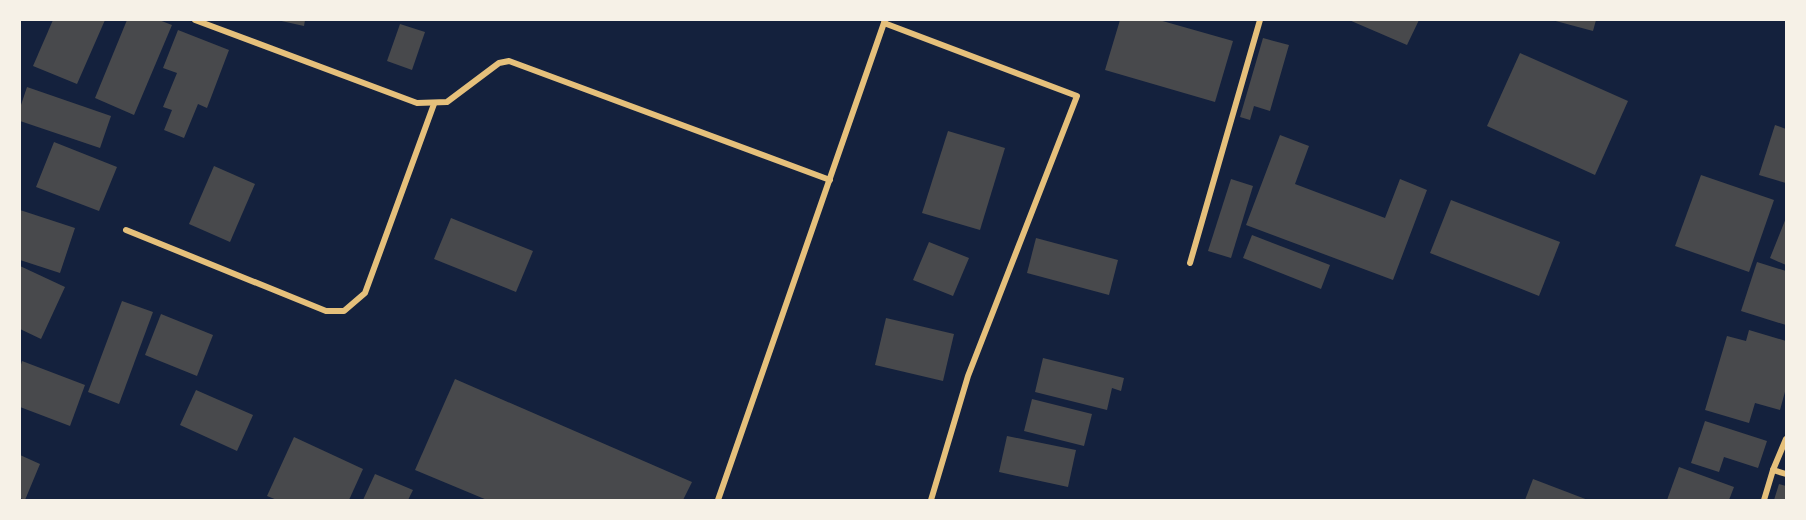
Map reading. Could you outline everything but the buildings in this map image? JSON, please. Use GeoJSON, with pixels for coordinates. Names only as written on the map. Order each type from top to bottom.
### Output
{"type":"FeatureCollection","features":[{"type":"Feature","properties":{"kind":"street"},"geometry":{"type":"LineString","coordinates":[[195,20],[417,103],[447,102],[499,63],[509,61],[830,180]]}},
{"type":"Feature","properties":{"kind":"street"},"geometry":{"type":"LineString","coordinates":[[1190,263],[1260,20]]}},
{"type":"Feature","properties":{"kind":"street"},"geometry":{"type":"LineString","coordinates":[[718,501],[885,21],[1077,96],[968,376],[931,501]]}},
{"type":"Feature","properties":{"kind":"street"},"geometry":{"type":"LineString","coordinates":[[126,230],[326,310],[344,310],[365,293],[434,104]]}},
{"type":"Feature","properties":{"kind":"street"},"geometry":{"type":"LineString","coordinates":[[1764,501],[1773,470],[1786,439]]}},
{"type":"Feature","properties":{"kind":"street"},"geometry":{"type":"LineString","coordinates":[[1773,470],[1786,474]]}}]}
